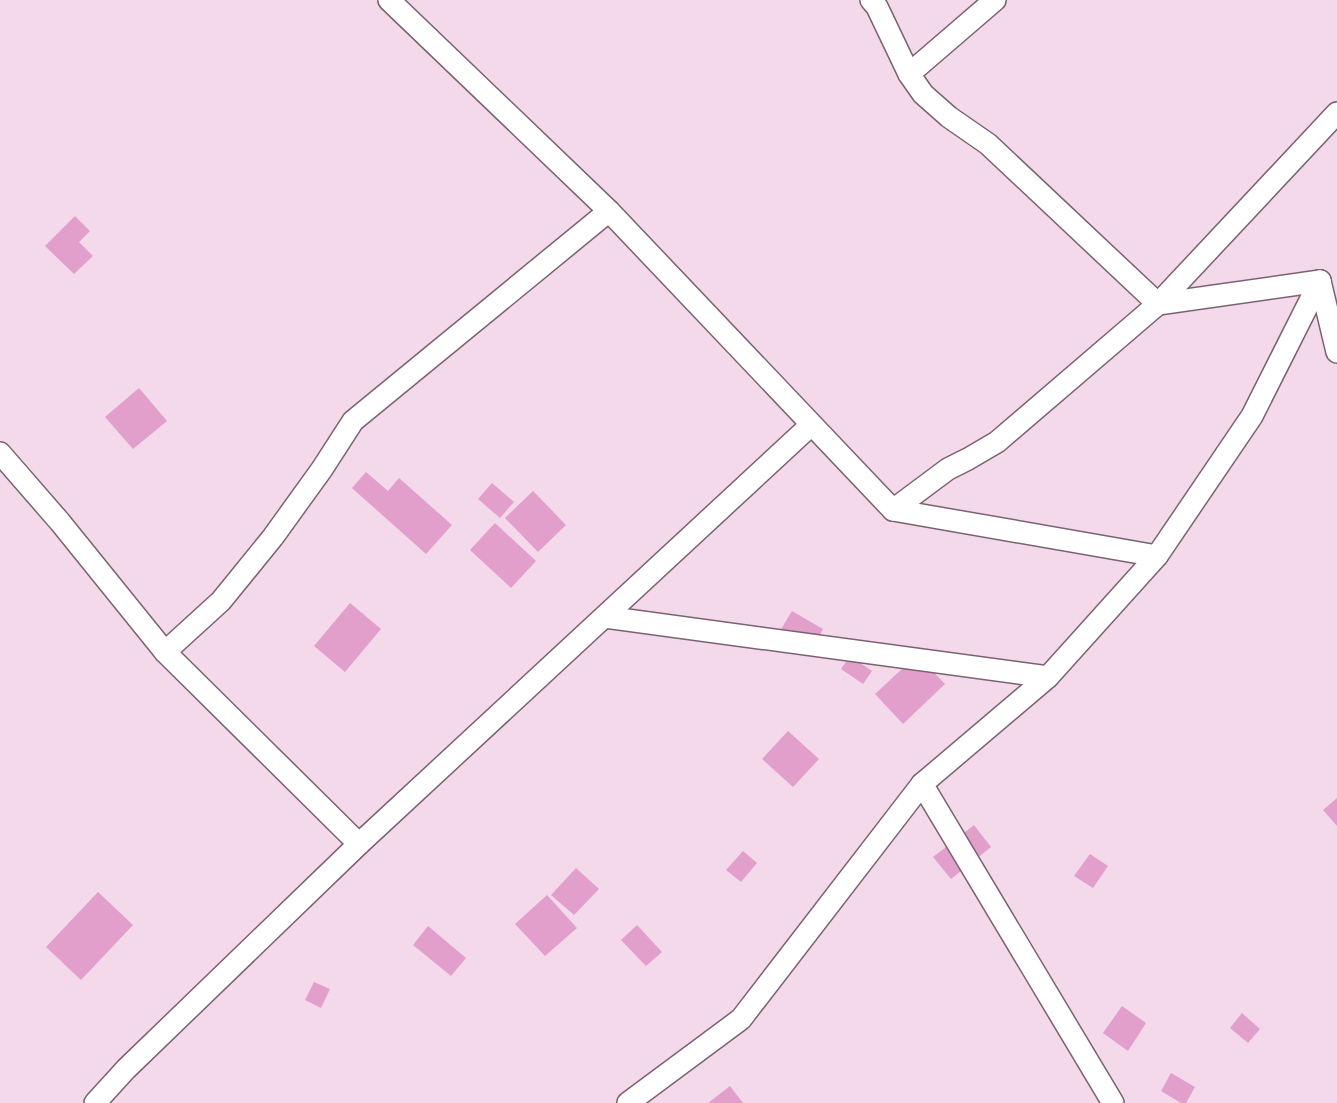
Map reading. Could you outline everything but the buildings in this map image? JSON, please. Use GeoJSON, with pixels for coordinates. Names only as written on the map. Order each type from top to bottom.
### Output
{"type":"FeatureCollection","features":[{"type":"Feature","properties":{"kind":"street"},"geometry":{"type":"LineString","coordinates":[[388,0],[609,211],[893,510],[1156,556]]}},
{"type":"Feature","properties":{"kind":"street"},"geometry":{"type":"LineString","coordinates":[[871,0],[877,7],[909,74],[923,94],[949,117],[988,144],[1158,304]]}},
{"type":"Feature","properties":{"kind":"street"},"geometry":{"type":"LineString","coordinates":[[909,74],[995,0]]}},
{"type":"Feature","properties":{"kind":"street"},"geometry":{"type":"LineString","coordinates":[[893,510],[948,470],[997,442],[1158,304],[1337,113]]}},
{"type":"Feature","properties":{"kind":"street"},"geometry":{"type":"LineString","coordinates":[[165,652],[221,601],[322,469],[352,421],[609,211]]}},
{"type":"Feature","properties":{"kind":"street"},"geometry":{"type":"LineString","coordinates":[[1158,304],[1320,281]]}},
{"type":"Feature","properties":{"kind":"street"},"geometry":{"type":"LineString","coordinates":[[1320,281],[1337,352]]}},
{"type":"Feature","properties":{"kind":"street"},"geometry":{"type":"LineString","coordinates":[[628,1103],[741,1019],[922,784],[1048,677],[1156,556],[1252,416],[1320,281]]}},
{"type":"Feature","properties":{"kind":"street"},"geometry":{"type":"LineString","coordinates":[[95,1103],[126,1069],[359,844],[811,425]]}},
{"type":"Feature","properties":{"kind":"street"},"geometry":{"type":"LineString","coordinates":[[0,453],[60,522],[165,652],[359,844]]}},
{"type":"Feature","properties":{"kind":"street"},"geometry":{"type":"LineString","coordinates":[[605,617],[1048,677]]}},
{"type":"Feature","properties":{"kind":"street"},"geometry":{"type":"LineString","coordinates":[[922,784],[1113,1103]]}}]}
